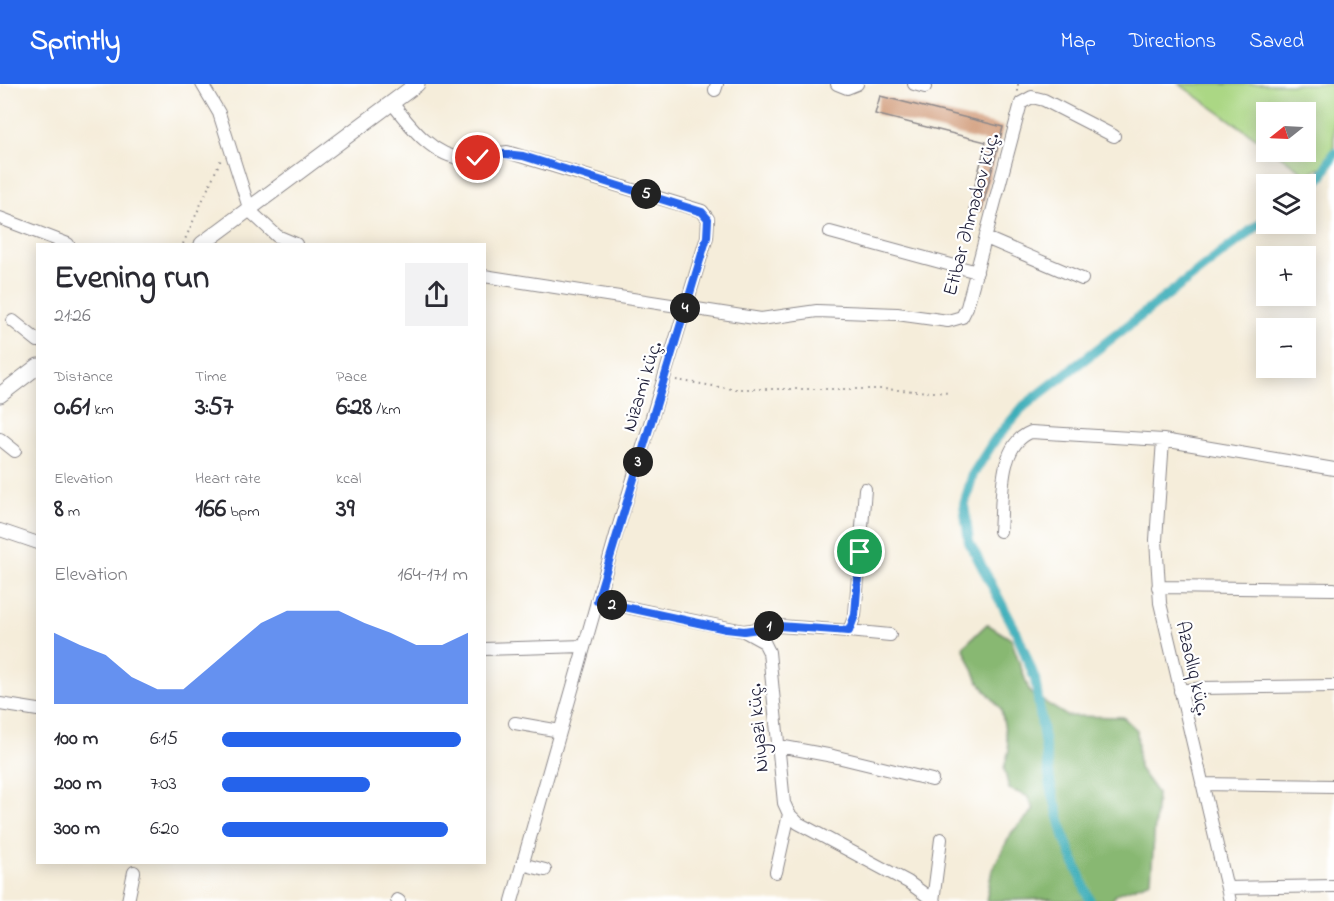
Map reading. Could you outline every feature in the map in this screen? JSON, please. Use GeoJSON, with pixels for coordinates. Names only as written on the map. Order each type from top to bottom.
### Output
{"type":"FeatureCollection","features":[{"type":"Feature","properties":{"kind":"street"},"geometry":{"type":"LineString","coordinates":[[202,84],[219,113],[250,211],[277,236],[294,243]]}},
{"type":"Feature","properties":{"kind":"street"},"geometry":{"type":"LineString","coordinates":[[203,243],[250,211],[417,84]]}},
{"type":"Feature","properties":{"kind":"street"},"geometry":{"type":"LineString","coordinates":[[837,84],[847,87],[857,84]]}},
{"type":"Feature","properties":{"kind":"street","name":"Etibar Əhmədov küç."},"geometry":{"type":"LineString","coordinates":[[486,276],[761,319],[817,312],[897,314],[948,321],[962,316],[977,272],[1017,114],[1026,99],[1032,97],[1044,100],[1114,136]]}},
{"type":"Feature","properties":{"kind":"street","name":"Nizami küç."},"geometry":{"type":"LineString","coordinates":[[392,103],[411,127],[431,146],[450,155],[463,159],[507,152],[702,212],[708,219],[709,227],[597,601],[512,901]]}},
{"type":"Feature","properties":{"kind":"street"},"geometry":{"type":"LineString","coordinates":[[0,218],[65,243]]}},
{"type":"Feature","properties":{"kind":"street"},"geometry":{"type":"LineString","coordinates":[[830,232],[977,272]]}},
{"type":"Feature","properties":{"kind":"street"},"geometry":{"type":"LineString","coordinates":[[986,238],[1082,279]]}},
{"type":"Feature","properties":{"kind":"street"},"geometry":{"type":"LineString","coordinates":[[14,321],[36,339]]}},
{"type":"Feature","properties":{"kind":"street"},"geometry":{"type":"LineString","coordinates":[[0,395],[36,368]]}},
{"type":"Feature","properties":{"kind":"street"},"geometry":{"type":"LineString","coordinates":[[1000,531],[1007,457],[1014,444],[1023,435],[1031,432],[1163,440],[1334,469]]}},
{"type":"Feature","properties":{"kind":"street"},"geometry":{"type":"LineString","coordinates":[[0,439],[15,451]]}},
{"type":"Feature","properties":{"kind":"street","name":"Azadlıq küç."},"geometry":{"type":"LineString","coordinates":[[1163,440],[1156,540],[1158,587],[1164,631],[1230,901]]}},
{"type":"Feature","properties":{"kind":"street"},"geometry":{"type":"LineString","coordinates":[[849,631],[855,615],[865,489]]}},
{"type":"Feature","properties":{"kind":"street"},"geometry":{"type":"LineString","coordinates":[[0,530],[36,542]]}},
{"type":"Feature","properties":{"kind":"street"},"geometry":{"type":"LineString","coordinates":[[1158,587],[1334,589]]}},
{"type":"Feature","properties":{"kind":"street","name":"Niyazi küç."},"geometry":{"type":"LineString","coordinates":[[597,601],[713,627],[744,631],[764,642],[769,652],[784,803],[789,814]]}},
{"type":"Feature","properties":{"kind":"street"},"geometry":{"type":"LineString","coordinates":[[744,631],[779,626],[890,636]]}},
{"type":"Feature","properties":{"kind":"street"},"geometry":{"type":"LineString","coordinates":[[486,649],[584,646]]}},
{"type":"Feature","properties":{"kind":"street"},"geometry":{"type":"LineString","coordinates":[[1180,691],[1203,688],[1334,686]]}},
{"type":"Feature","properties":{"kind":"street"},"geometry":{"type":"LineString","coordinates":[[0,704],[36,710]]}},
{"type":"Feature","properties":{"kind":"street"},"geometry":{"type":"LineString","coordinates":[[515,723],[560,731]]}},
{"type":"Feature","properties":{"kind":"street"},"geometry":{"type":"LineString","coordinates":[[779,746],[834,756],[932,780]]}},
{"type":"Feature","properties":{"kind":"street"},"geometry":{"type":"LineString","coordinates":[[1202,784],[1334,786]]}},
{"type":"Feature","properties":{"kind":"street"},"geometry":{"type":"LineString","coordinates":[[776,872],[789,814]]}},
{"type":"Feature","properties":{"kind":"street"},"geometry":{"type":"LineString","coordinates":[[789,814],[798,823],[908,882],[933,901],[941,839]]}},
{"type":"Feature","properties":{"kind":"street"},"geometry":{"type":"LineString","coordinates":[[522,864],[545,870]]}},
{"type":"Feature","properties":{"kind":"street"},"geometry":{"type":"LineString","coordinates":[[128,901],[134,872]]}},
{"type":"Feature","properties":{"kind":"street"},"geometry":{"type":"LineString","coordinates":[[1227,888],[1334,886]]}},
{"type":"Feature","properties":{"kind":"path"},"geometry":{"type":"LineString","coordinates":[[183,243],[218,162],[231,147]]}},
{"type":"Feature","properties":{"kind":"path"},"geometry":{"type":"LineString","coordinates":[[664,377],[696,386],[732,390],[881,389],[951,393]]}},
{"type":"Feature","properties":{"kind":"green space"},"geometry":{"type":"Polygon","coordinates":[[[1179,84],[1334,84],[1334,160],[1309,174],[1289,162],[1316,162],[1316,102],[1256,102],[1256,138],[1179,84]]]}},
{"type":"Feature","properties":{"kind":"green space"},"geometry":{"type":"Polygon","coordinates":[[[987,624],[1011,639],[1030,693],[1067,716],[1123,717],[1137,730],[1139,768],[1157,793],[1151,881],[1116,894],[1112,901],[1055,901],[1052,899],[986,901],[992,870],[1012,832],[1034,810],[1027,796],[1009,789],[1004,768],[1009,750],[1001,709],[978,681],[963,647],[987,624]]]}},
{"type":"Feature","properties":{"kind":"building"},"geometry":{"type":"Polygon","coordinates":[[[880,96],[1003,127],[981,212],[969,209],[986,142],[875,114],[880,96]]]}},
{"type":"Feature","properties":{"kind":"waterway"},"geometry":{"type":"LineString","coordinates":[[1316,182],[1322,176],[1334,153]]}},
{"type":"Feature","properties":{"kind":"waterway"},"geometry":{"type":"LineString","coordinates":[[1090,901],[1065,839],[1051,787],[1035,679],[1017,633],[969,542],[964,505],[973,474],[994,441],[1024,406],[1256,227]]}},
{"type":"Feature","properties":{"kind":"route"},"geometry":{"type":"LineString","coordinates":[[478,158],[507,152],[523,156],[702,212],[708,219],[707,237],[597,601],[726,629],[744,631],[766,626],[779,626],[849,631],[855,615],[860,552]]}}]}
